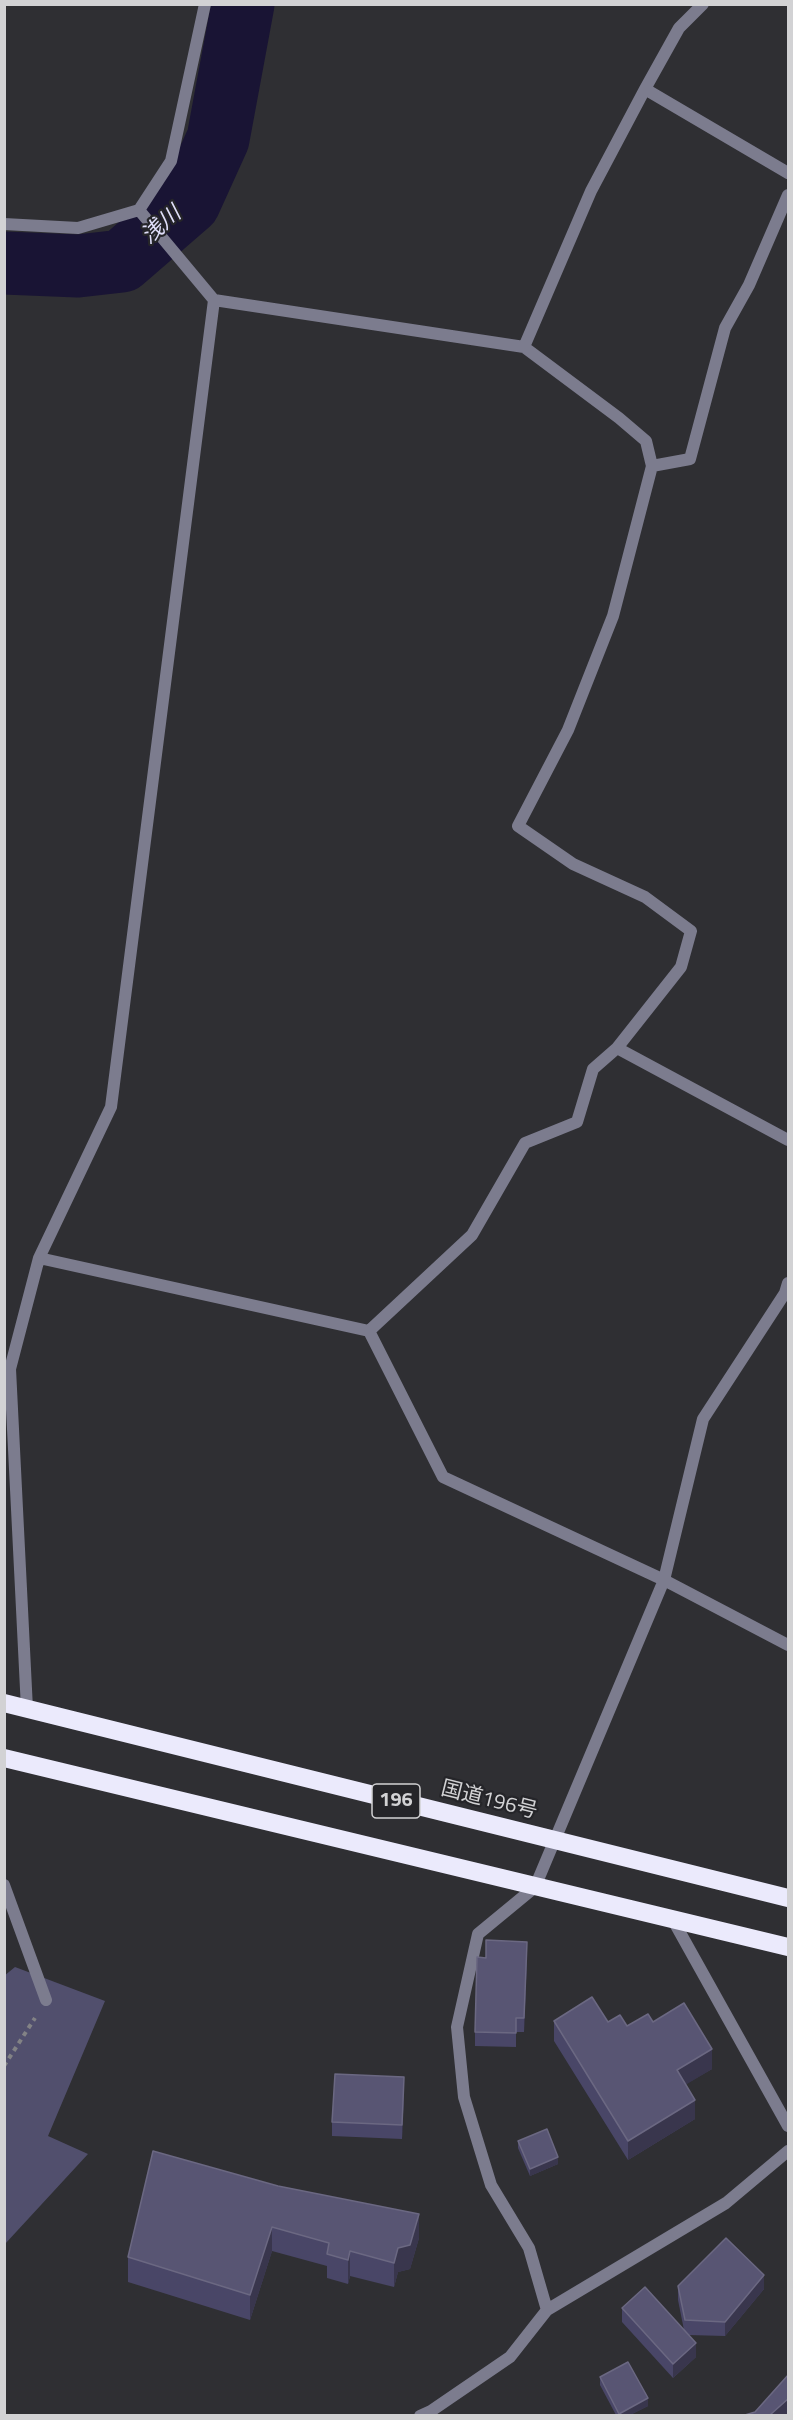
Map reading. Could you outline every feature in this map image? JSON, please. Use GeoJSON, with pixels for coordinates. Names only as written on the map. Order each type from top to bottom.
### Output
{"type":"FeatureCollection","features":[{"type":"Feature","properties":{"kind":"highway","name":"国道196号"},"geometry":{"type":"LineString","coordinates":[[4,1703],[789,1898]]}},
{"type":"Feature","properties":{"kind":"highway","name":"196"},"geometry":{"type":"LineString","coordinates":[[4,1758],[789,1947]]}},
{"type":"Feature","properties":{"kind":"street"},"geometry":{"type":"LineString","coordinates":[[4,224],[78,228],[139,210],[171,161],[205,4]]}},
{"type":"Feature","properties":{"kind":"street"},"geometry":{"type":"LineString","coordinates":[[524,346],[591,191],[679,28],[704,4]]}},
{"type":"Feature","properties":{"kind":"street"},"geometry":{"type":"LineString","coordinates":[[645,89],[789,173]]}},
{"type":"Feature","properties":{"kind":"street"},"geometry":{"type":"LineString","coordinates":[[652,466],[690,459],[725,328],[749,285],[789,195]]}},
{"type":"Feature","properties":{"kind":"street"},"geometry":{"type":"LineString","coordinates":[[139,210],[214,300],[524,346],[646,441],[652,466],[613,616],[567,730],[518,826],[573,864],[645,897],[691,931],[681,967],[616,1048],[593,1069],[577,1122],[525,1143],[472,1235],[369,1331]]}},
{"type":"Feature","properties":{"kind":"street"},"geometry":{"type":"LineString","coordinates":[[27,1709],[7,1369],[39,1258],[111,1107],[214,300]]}},
{"type":"Feature","properties":{"kind":"street"},"geometry":{"type":"LineString","coordinates":[[616,1048],[789,1140]]}},
{"type":"Feature","properties":{"kind":"street"},"geometry":{"type":"LineString","coordinates":[[39,1258],[369,1331]]}},
{"type":"Feature","properties":{"kind":"street"},"geometry":{"type":"LineString","coordinates":[[547,2310],[529,2248],[491,2185],[464,2097],[457,2027],[478,1935],[535,1887],[664,1581],[703,1419],[785,1293],[789,1283]]}},
{"type":"Feature","properties":{"kind":"street"},"geometry":{"type":"LineString","coordinates":[[369,1331],[442,1477],[664,1581],[789,1645]]}},
{"type":"Feature","properties":{"kind":"street"},"geometry":{"type":"LineString","coordinates":[[4,1885],[46,2000]]}},
{"type":"Feature","properties":{"kind":"street"},"geometry":{"type":"LineString","coordinates":[[673,1920],[789,2126]]}},
{"type":"Feature","properties":{"kind":"street"},"geometry":{"type":"LineString","coordinates":[[420,2415],[431,2411],[510,2357],[547,2310],[726,2203],[789,2151]]}},
{"type":"Feature","properties":{"kind":"path"},"geometry":{"type":"LineString","coordinates":[[4,2066],[46,2000]]}},
{"type":"Feature","properties":{"kind":"shaded area"},"geometry":{"type":"Polygon","coordinates":[[[15,1967],[105,2001],[48,2136],[88,2154],[5,2244],[4,1976],[15,1967]]]}},
{"type":"Feature","properties":{"kind":"building"},"geometry":{"type":"Polygon","coordinates":[[[486,1940],[527,1942],[524,2018],[516,2018],[516,2033],[475,2032],[477,1957],[486,1958],[486,1940]]]}},
{"type":"Feature","properties":{"kind":"building"},"geometry":{"type":"Polygon","coordinates":[[[592,1997],[608,2022],[620,2015],[627,2026],[648,2014],[653,2022],[684,2003],[712,2049],[677,2070],[695,2100],[628,2141],[554,2021],[592,1997]]]}},
{"type":"Feature","properties":{"kind":"building"},"geometry":{"type":"Polygon","coordinates":[[[335,2074],[404,2077],[402,2125],[332,2122],[335,2074]]]}},
{"type":"Feature","properties":{"kind":"building"},"geometry":{"type":"Polygon","coordinates":[[[547,2129],[558,2157],[530,2169],[518,2141],[547,2129]]]}},
{"type":"Feature","properties":{"kind":"building"},"geometry":{"type":"Polygon","coordinates":[[[153,2151],[278,2186],[419,2214],[410,2245],[398,2248],[394,2263],[350,2251],[348,2260],[327,2254],[329,2243],[272,2227],[250,2295],[128,2257],[153,2151]]]}},
{"type":"Feature","properties":{"kind":"building"},"geometry":{"type":"Polygon","coordinates":[[[726,2238],[764,2275],[725,2322],[685,2320],[678,2286],[726,2238]]]}},
{"type":"Feature","properties":{"kind":"building"},"geometry":{"type":"Polygon","coordinates":[[[645,2287],[696,2343],[673,2364],[622,2308],[645,2287]]]}},
{"type":"Feature","properties":{"kind":"building"},"geometry":{"type":"Polygon","coordinates":[[[628,2362],[648,2398],[619,2414],[600,2377],[628,2362]]]}},
{"type":"Feature","properties":{"kind":"building"},"geometry":{"type":"Polygon","coordinates":[[[789,2374],[789,2398],[770,2415],[745,2415],[755,2412],[789,2374]]]}},
{"type":"Feature","properties":{"kind":"waterway","name":"浅川"},"geometry":{"type":"LineString","coordinates":[[4,263],[78,266],[122,261],[189,203],[218,139],[243,4]]}}]}
